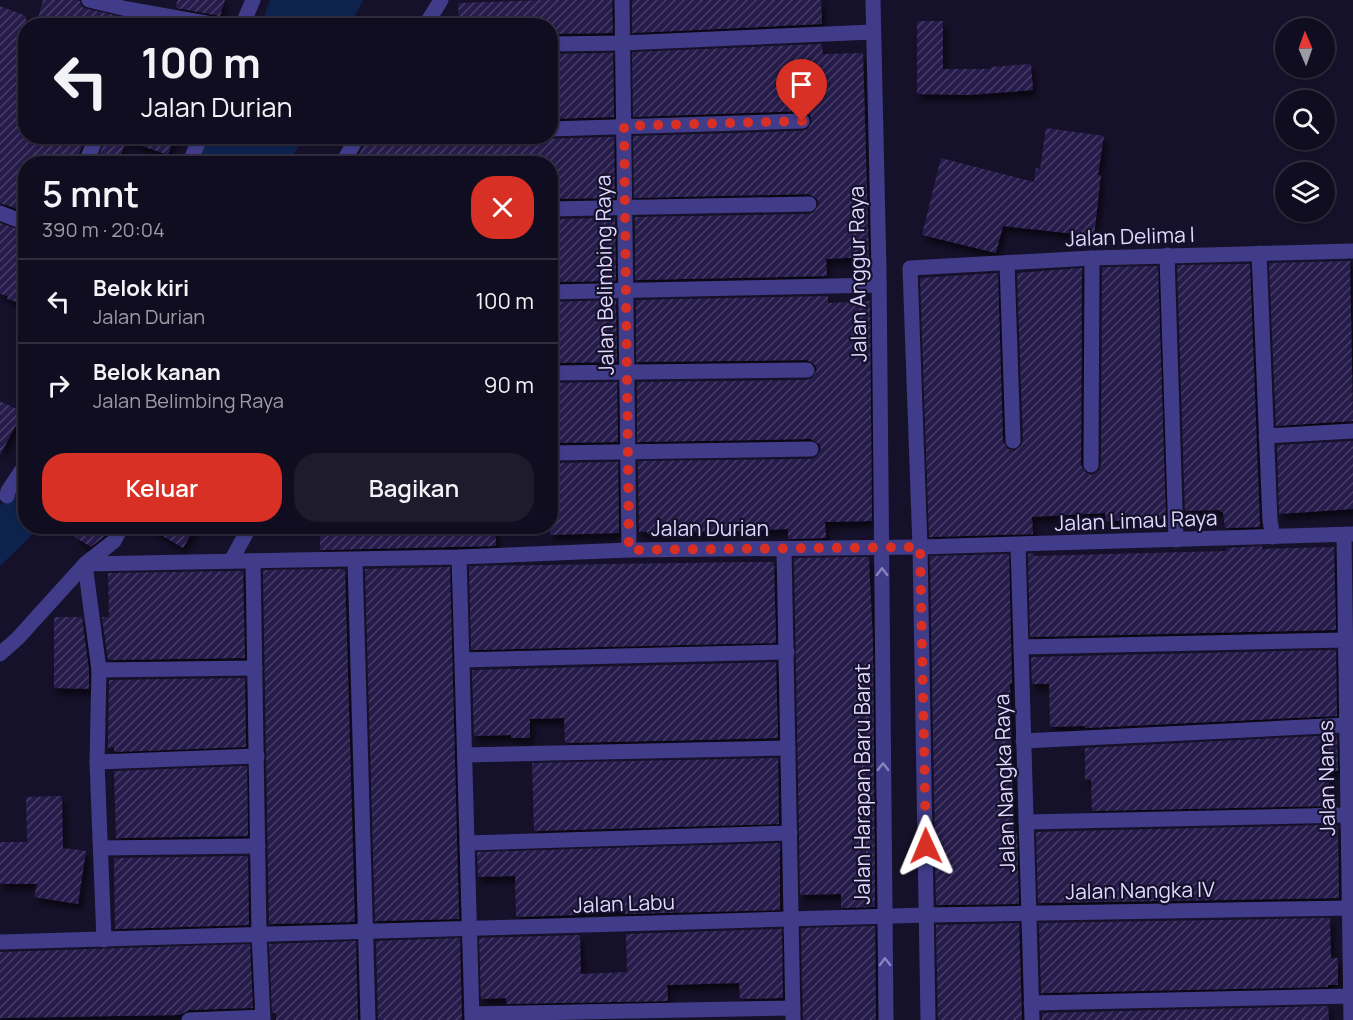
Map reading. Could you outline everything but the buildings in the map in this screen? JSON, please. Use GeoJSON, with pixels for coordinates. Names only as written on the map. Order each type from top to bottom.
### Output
{"type":"FeatureCollection","features":[{"type":"Feature","properties":{"kind":"street"},"geometry":{"type":"LineString","coordinates":[[89,0],[178,18]]}},
{"type":"Feature","properties":{"kind":"street"},"geometry":{"type":"LineString","coordinates":[[245,18],[253,0]]}},
{"type":"Feature","properties":{"kind":"street"},"geometry":{"type":"LineString","coordinates":[[430,18],[441,0]]}},
{"type":"Feature","properties":{"kind":"street","name":"Jalan Belimbing Raya"},"geometry":{"type":"LineString","coordinates":[[622,0],[629,550]]}},
{"type":"Feature","properties":{"kind":"street","name":"Jalan Anggur Raya"},"geometry":{"type":"LineString","coordinates":[[873,0],[882,548]]}},
{"type":"Feature","properties":{"kind":"street"},"geometry":{"type":"LineString","coordinates":[[558,44],[873,32]]}},
{"type":"Feature","properties":{"kind":"street"},"geometry":{"type":"LineString","coordinates":[[558,129],[802,121]]}},
{"type":"Feature","properties":{"kind":"street"},"geometry":{"type":"LineString","coordinates":[[558,209],[809,204]]}},
{"type":"Feature","properties":{"kind":"street"},"geometry":{"type":"LineString","coordinates":[[0,213],[18,220]]}},
{"type":"Feature","properties":{"kind":"street","name":"Jalan Delima I"},"geometry":{"type":"LineString","coordinates":[[920,547],[910,268],[1167,255],[1353,251]]}},
{"type":"Feature","properties":{"kind":"street"},"geometry":{"type":"LineString","coordinates":[[1259,254],[1269,521],[1273,537]]}},
{"type":"Feature","properties":{"kind":"street"},"geometry":{"type":"LineString","coordinates":[[1167,255],[1176,540]]}},
{"type":"Feature","properties":{"kind":"street"},"geometry":{"type":"LineString","coordinates":[[1091,465],[1092,258]]}},
{"type":"Feature","properties":{"kind":"street"},"geometry":{"type":"LineString","coordinates":[[1007,263],[1013,441]]}},
{"type":"Feature","properties":{"kind":"street"},"geometry":{"type":"LineString","coordinates":[[558,292],[879,285]]}},
{"type":"Feature","properties":{"kind":"street"},"geometry":{"type":"LineString","coordinates":[[558,374],[807,370]]}},
{"type":"Feature","properties":{"kind":"street"},"geometry":{"type":"LineString","coordinates":[[1266,436],[1353,431]]}},
{"type":"Feature","properties":{"kind":"street"},"geometry":{"type":"LineString","coordinates":[[558,453],[811,449]]}},
{"type":"Feature","properties":{"kind":"street"},"geometry":{"type":"LineString","coordinates":[[7,496],[18,475]]}},
{"type":"Feature","properties":{"kind":"street"},"geometry":{"type":"LineString","coordinates":[[0,654],[18,638],[85,564],[114,541],[118,534]]}},
{"type":"Feature","properties":{"kind":"street"},"geometry":{"type":"LineString","coordinates":[[231,561],[246,534]]}},
{"type":"Feature","properties":{"kind":"street","name":"Jalan Limau Raya"},"geometry":{"type":"LineString","coordinates":[[920,547],[1348,534]]}},
{"type":"Feature","properties":{"kind":"street","name":"Jalan Nanas"},"geometry":{"type":"LineString","coordinates":[[1348,534],[1345,640],[1347,815],[1352,908],[1351,1020]]}},
{"type":"Feature","properties":{"kind":"street","name":"Jalan Nangka Raya"},"geometry":{"type":"LineString","coordinates":[[1018,545],[1032,1020]]}},
{"type":"Feature","properties":{"kind":"street"},"geometry":{"type":"LineString","coordinates":[[920,547],[928,1020]]}},
{"type":"Feature","properties":{"kind":"street","name":"Jalan Durian"},"geometry":{"type":"LineString","coordinates":[[85,564],[459,558],[629,550],[920,547]]}},
{"type":"Feature","properties":{"kind":"street","name":"Jalan Harapan Baru Barat"},"geometry":{"type":"LineString","coordinates":[[882,548],[886,1020]]}},
{"type":"Feature","properties":{"kind":"street"},"geometry":{"type":"LineString","coordinates":[[459,558],[472,1017],[793,1014],[784,549]]}},
{"type":"Feature","properties":{"kind":"street"},"geometry":{"type":"LineString","coordinates":[[355,560],[368,1020]]}},
{"type":"Feature","properties":{"kind":"street"},"geometry":{"type":"LineString","coordinates":[[189,1020],[263,1019],[259,934],[253,561]]}},
{"type":"Feature","properties":{"kind":"street"},"geometry":{"type":"LineString","coordinates":[[85,564],[99,670],[97,762],[104,940]]}},
{"type":"Feature","properties":{"kind":"street"},"geometry":{"type":"LineString","coordinates":[[1021,647],[1345,640]]}},
{"type":"Feature","properties":{"kind":"street"},"geometry":{"type":"LineString","coordinates":[[462,660],[787,652]]}},
{"type":"Feature","properties":{"kind":"street"},"geometry":{"type":"LineString","coordinates":[[99,670],[255,668]]}},
{"type":"Feature","properties":{"kind":"street"},"geometry":{"type":"LineString","coordinates":[[1023,741],[1346,725]]}},
{"type":"Feature","properties":{"kind":"street"},"geometry":{"type":"LineString","coordinates":[[465,755],[788,748]]}},
{"type":"Feature","properties":{"kind":"street"},"geometry":{"type":"LineString","coordinates":[[97,762],[256,756]]}},
{"type":"Feature","properties":{"kind":"street"},"geometry":{"type":"LineString","coordinates":[[1026,822],[1347,815]]}},
{"type":"Feature","properties":{"kind":"street"},"geometry":{"type":"LineString","coordinates":[[467,843],[790,833]]}},
{"type":"Feature","properties":{"kind":"street"},"geometry":{"type":"LineString","coordinates":[[101,848],[258,846]]}},
{"type":"Feature","properties":{"kind":"street","name":"Jalan Nangka IV"},"geometry":{"type":"LineString","coordinates":[[884,916],[1352,908]]}},
{"type":"Feature","properties":{"kind":"street","name":"Jalan Labu"},"geometry":{"type":"LineString","coordinates":[[0,942],[884,916]]}},
{"type":"Feature","properties":{"kind":"street"},"geometry":{"type":"LineString","coordinates":[[1031,1004],[1351,996]]}},
{"type":"Feature","properties":{"kind":"water"},"geometry":{"type":"Polygon","coordinates":[[[270,0],[363,0],[354,18],[264,18],[270,0]]]}},
{"type":"Feature","properties":{"kind":"water"},"geometry":{"type":"Polygon","coordinates":[[[204,144],[300,144],[292,156],[197,156],[204,144]]]}},
{"type":"Feature","properties":{"kind":"water"},"geometry":{"type":"Polygon","coordinates":[[[18,480],[18,534],[33,534],[0,566],[0,506],[18,480]]]}},
{"type":"Feature","properties":{"kind":"route"},"geometry":{"type":"LineString","coordinates":[[802,121],[624,126],[629,550],[920,547],[926,846]]}}]}
